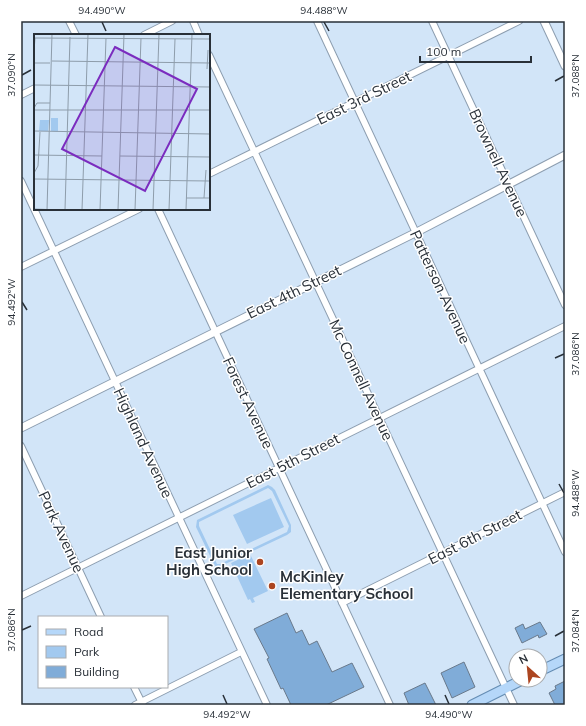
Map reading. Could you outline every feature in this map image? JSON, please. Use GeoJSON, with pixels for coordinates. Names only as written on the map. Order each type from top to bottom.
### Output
{"type":"FeatureCollection","features":[{"type":"Feature","properties":{"kind":"main road"},"geometry":{"type":"LineString","coordinates":[[548,667],[565,658]]}},
{"type":"Feature","properties":{"kind":"main road"},"geometry":{"type":"LineString","coordinates":[[472,705],[506,688]]}},
{"type":"Feature","properties":{"kind":"street"},"geometry":{"type":"LineString","coordinates":[[69,21],[76,34]]}},
{"type":"Feature","properties":{"kind":"street"},"geometry":{"type":"LineString","coordinates":[[146,34],[172,21]]}},
{"type":"Feature","properties":{"kind":"street"},"geometry":{"type":"LineString","coordinates":[[193,21],[200,34]]}},
{"type":"Feature","properties":{"kind":"street","name":"Patterson Avenue"},"geometry":{"type":"LineString","coordinates":[[317,21],[565,552]]}},
{"type":"Feature","properties":{"kind":"street","name":"Brownell Avenue"},"geometry":{"type":"LineString","coordinates":[[432,21],[565,305]]}},
{"type":"Feature","properties":{"kind":"street","name":"East 3rd Street"},"geometry":{"type":"LineString","coordinates":[[210,174],[519,21]]}},
{"type":"Feature","properties":{"kind":"street"},"geometry":{"type":"LineString","coordinates":[[544,21],[565,66]]}},
{"type":"Feature","properties":{"kind":"street","name":"Mc Connell Avenue"},"geometry":{"type":"LineString","coordinates":[[210,57],[514,705]]}},
{"type":"Feature","properties":{"kind":"street"},"geometry":{"type":"LineString","coordinates":[[21,95],[34,88]]}},
{"type":"Feature","properties":{"kind":"street","name":"East 4th Street"},"geometry":{"type":"LineString","coordinates":[[21,428],[415,232],[565,154]]}},
{"type":"Feature","properties":{"kind":"street","name":"Highland Avenue"},"geometry":{"type":"LineString","coordinates":[[21,181],[34,209]]}},
{"type":"Feature","properties":{"kind":"street","name":"Highland Avenue"},"geometry":{"type":"LineString","coordinates":[[35,210],[267,705]]}},
{"type":"Feature","properties":{"kind":"street"},"geometry":{"type":"LineString","coordinates":[[21,267],[137,210]]}},
{"type":"Feature","properties":{"kind":"street","name":"Forest Avenue"},"geometry":{"type":"LineString","coordinates":[[158,210],[214,332],[390,705]]}},
{"type":"Feature","properties":{"kind":"street","name":"East 5th Street"},"geometry":{"type":"LineString","coordinates":[[21,596],[565,326]]}},
{"type":"Feature","properties":{"kind":"street","name":"Park Avenue"},"geometry":{"type":"LineString","coordinates":[[21,446],[102,616]]}},
{"type":"Feature","properties":{"kind":"street","name":"East 6th Street"},"geometry":{"type":"LineString","coordinates":[[342,602],[565,492]]}},
{"type":"Feature","properties":{"kind":"street"},"geometry":{"type":"LineString","coordinates":[[134,705],[142,703],[241,652]]}},
{"type":"Feature","properties":{"kind":"street"},"geometry":{"type":"LineString","coordinates":[[134,688],[142,703]]}},
{"type":"Feature","properties":{"kind":"green space"},"geometry":{"type":"Polygon","coordinates":[[[268,485],[275,490],[291,525],[291,532],[221,566],[216,567],[196,527],[197,520],[268,485]],[[268,488],[199,522],[199,526],[217,564],[220,564],[287,532],[289,526],[272,491],[268,488]]]}},
{"type":"Feature","properties":{"kind":"green space"},"geometry":{"type":"Polygon","coordinates":[[[271,498],[284,527],[247,544],[233,515],[271,498]]]}},
{"type":"Feature","properties":{"kind":"green space"},"geometry":{"type":"Polygon","coordinates":[[[250,554],[268,591],[253,598],[255,602],[252,603],[250,599],[248,600],[231,563],[250,554]]]}},
{"type":"Feature","properties":{"kind":"building"},"geometry":{"type":"Polygon","coordinates":[[[287,613],[296,633],[302,630],[309,645],[317,641],[332,672],[352,663],[364,687],[326,705],[291,705],[283,688],[281,689],[267,659],[269,658],[254,629],[287,613]]]}},
{"type":"Feature","properties":{"kind":"building"},"geometry":{"type":"Polygon","coordinates":[[[540,622],[547,634],[539,638],[538,635],[522,643],[515,628],[523,624],[525,629],[540,622]]]}},
{"type":"Feature","properties":{"kind":"building"},"geometry":{"type":"Polygon","coordinates":[[[464,662],[475,687],[452,698],[441,673],[464,662]]]}},
{"type":"Feature","properties":{"kind":"building"},"geometry":{"type":"Polygon","coordinates":[[[565,681],[565,705],[555,705],[549,693],[556,689],[555,686],[565,681]]]}},
{"type":"Feature","properties":{"kind":"building"},"geometry":{"type":"Polygon","coordinates":[[[425,683],[436,705],[409,705],[404,693],[425,683]]]}},
{"type":"Feature","properties":{"kind":"place","name":"East Junior High School"},"geometry":{"type":"Point","coordinates":[260,562]}},
{"type":"Feature","properties":{"kind":"place","name":"McKinley Elementary School"},"geometry":{"type":"Point","coordinates":[272,586]}}]}
